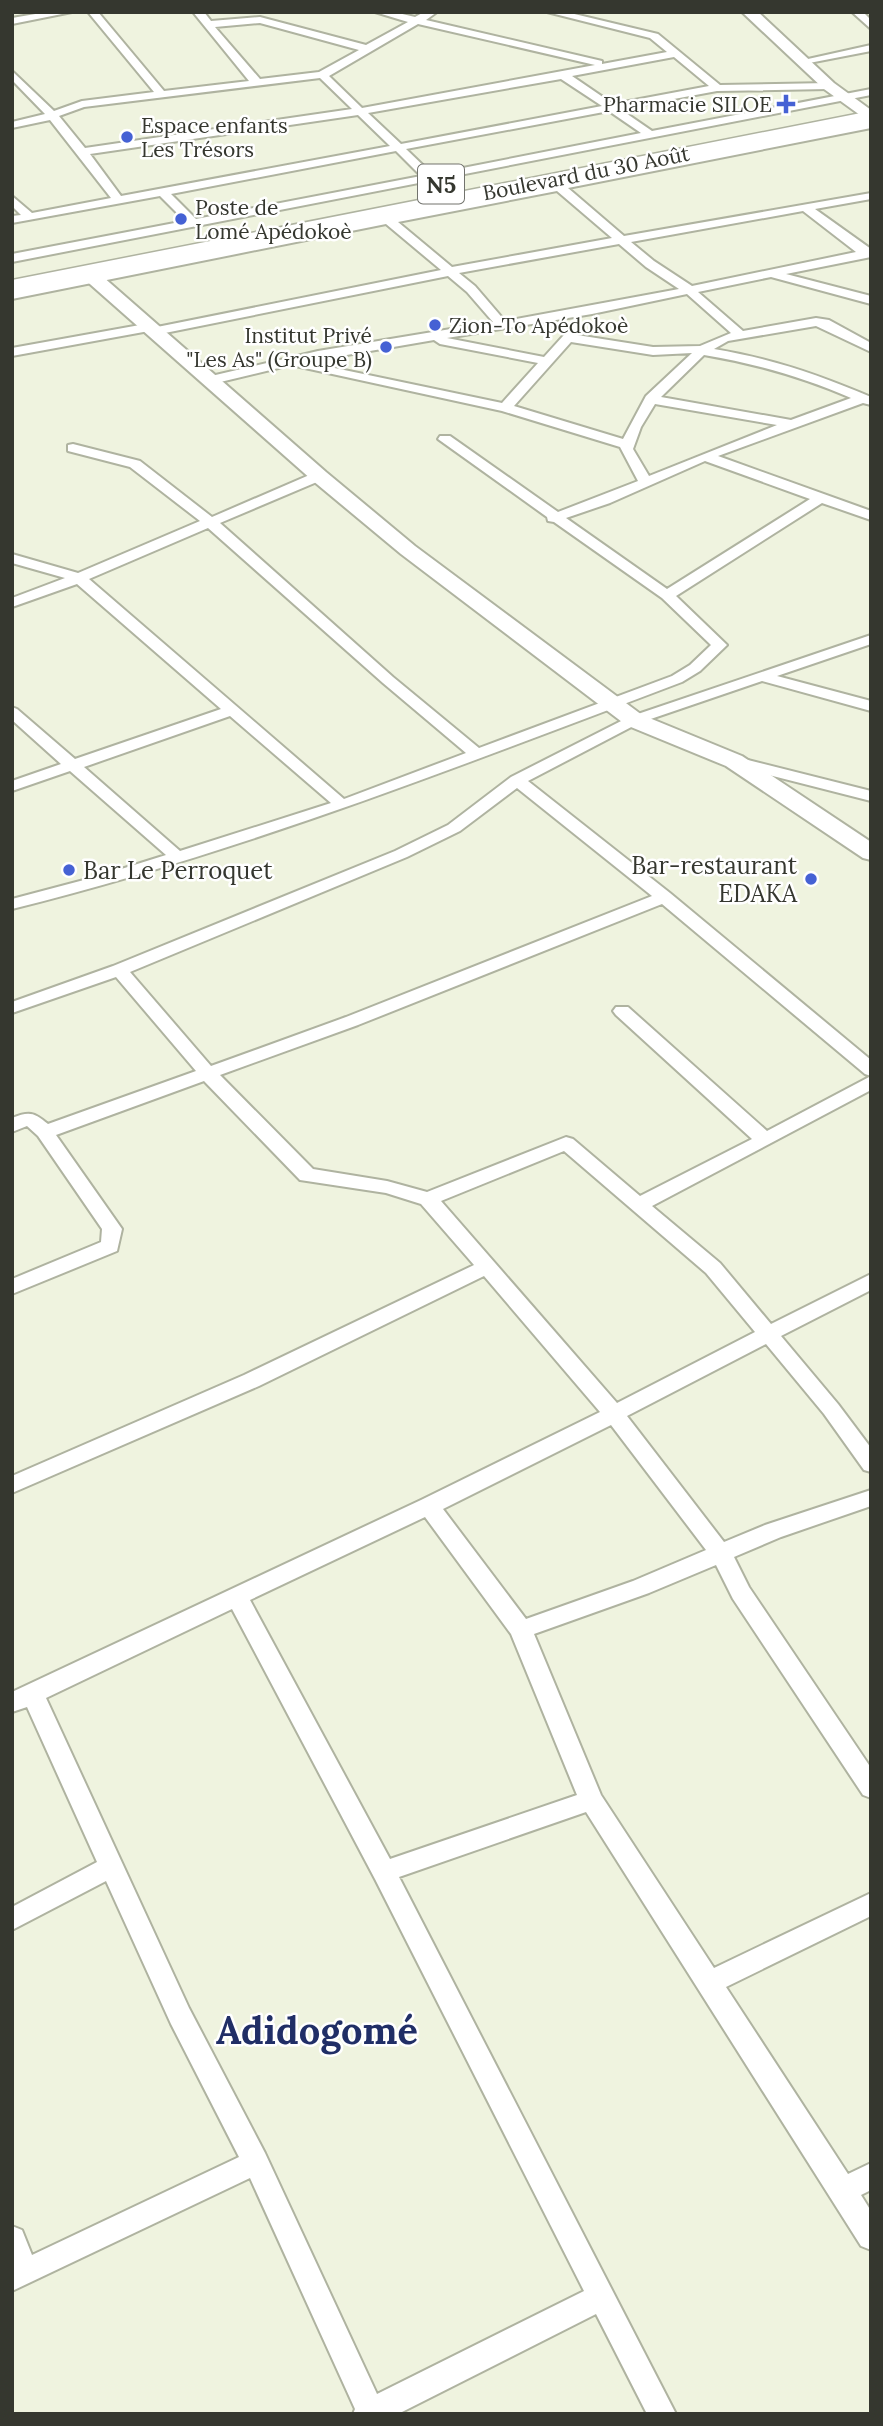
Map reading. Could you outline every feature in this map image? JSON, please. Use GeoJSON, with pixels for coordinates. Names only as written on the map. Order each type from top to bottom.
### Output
{"type":"FeatureCollection","features":[{"type":"Feature","properties":{"kind":"highway","name":"Boulevard du 30 Août"},"geometry":{"type":"LineString","coordinates":[[12,286],[83,268],[864,112]]}},
{"type":"Feature","properties":{"kind":"highway","name":"Boulevard du 30 Août"},"geometry":{"type":"LineString","coordinates":[[12,268],[83,268]]}},
{"type":"Feature","properties":{"kind":"street"},"geometry":{"type":"LineString","coordinates":[[12,21],[67,12]]}},
{"type":"Feature","properties":{"kind":"street"},"geometry":{"type":"LineString","coordinates":[[93,12],[160,93]]}},
{"type":"Feature","properties":{"kind":"street"},"geometry":{"type":"LineString","coordinates":[[198,12],[257,83]]}},
{"type":"Feature","properties":{"kind":"street"},"geometry":{"type":"LineString","coordinates":[[380,12],[606,65]]}},
{"type":"Feature","properties":{"kind":"street"},"geometry":{"type":"LineString","coordinates":[[12,125],[82,103],[322,75],[432,12]]}},
{"type":"Feature","properties":{"kind":"street"},"geometry":{"type":"LineString","coordinates":[[749,12],[830,86],[864,112]]}},
{"type":"Feature","properties":{"kind":"street"},"geometry":{"type":"LineString","coordinates":[[856,12],[871,26]]}},
{"type":"Feature","properties":{"kind":"street"},"geometry":{"type":"LineString","coordinates":[[556,13],[650,34],[717,88]]}},
{"type":"Feature","properties":{"kind":"street"},"geometry":{"type":"LineString","coordinates":[[210,24],[260,20],[368,49]]}},
{"type":"Feature","properties":{"kind":"street"},"geometry":{"type":"LineString","coordinates":[[804,61],[871,48]]}},
{"type":"Feature","properties":{"kind":"street"},"geometry":{"type":"LineString","coordinates":[[85,151],[263,128],[674,54]]}},
{"type":"Feature","properties":{"kind":"street"},"geometry":{"type":"LineString","coordinates":[[561,74],[651,135]]}},
{"type":"Feature","properties":{"kind":"street"},"geometry":{"type":"LineString","coordinates":[[12,75],[54,114],[85,151],[119,202]]}},
{"type":"Feature","properties":{"kind":"street"},"geometry":{"type":"LineString","coordinates":[[322,75],[430,178]]}},
{"type":"Feature","properties":{"kind":"street"},"geometry":{"type":"LineString","coordinates":[[12,220],[717,88],[830,86]]}},
{"type":"Feature","properties":{"kind":"street"},"geometry":{"type":"LineString","coordinates":[[864,112],[871,92]]}},
{"type":"Feature","properties":{"kind":"street"},"geometry":{"type":"LineString","coordinates":[[12,258],[651,135],[864,112]]}},
{"type":"Feature","properties":{"kind":"street"},"geometry":{"type":"LineString","coordinates":[[12,295],[83,268],[389,221],[561,188],[864,112]]}},
{"type":"Feature","properties":{"kind":"street"},"geometry":{"type":"LineString","coordinates":[[561,188],[658,270],[688,289],[740,335]]}},
{"type":"Feature","properties":{"kind":"street"},"geometry":{"type":"LineString","coordinates":[[164,193],[193,223]]}},
{"type":"Feature","properties":{"kind":"street"},"geometry":{"type":"LineString","coordinates":[[12,352],[153,329],[450,271],[871,196]]}},
{"type":"Feature","properties":{"kind":"street"},"geometry":{"type":"LineString","coordinates":[[12,200],[30,217]]}},
{"type":"Feature","properties":{"kind":"street"},"geometry":{"type":"LineString","coordinates":[[806,208],[868,254]]}},
{"type":"Feature","properties":{"kind":"street"},"geometry":{"type":"LineString","coordinates":[[389,221],[479,297],[503,326]]}},
{"type":"Feature","properties":{"kind":"street"},"geometry":{"type":"LineString","coordinates":[[212,380],[291,362],[592,310],[868,254]]}},
{"type":"Feature","properties":{"kind":"street"},"geometry":{"type":"LineString","coordinates":[[83,268],[319,476],[408,550],[635,720],[734,761],[871,796]]}},
{"type":"Feature","properties":{"kind":"street"},"geometry":{"type":"LineString","coordinates":[[772,274],[871,300]]}},
{"type":"Feature","properties":{"kind":"street"},"geometry":{"type":"LineString","coordinates":[[505,408],[592,310]]}},
{"type":"Feature","properties":{"kind":"street"},"geometry":{"type":"LineString","coordinates":[[645,481],[626,451],[627,445],[651,399],[702,350],[718,341],[740,335],[816,322],[825,323],[871,348]]}},
{"type":"Feature","properties":{"kind":"street"},"geometry":{"type":"LineString","coordinates":[[426,338],[545,361]]}},
{"type":"Feature","properties":{"kind":"street"},"geometry":{"type":"LineString","coordinates":[[569,338],[653,351],[702,350],[796,371],[867,400]]}},
{"type":"Feature","properties":{"kind":"street"},"geometry":{"type":"LineString","coordinates":[[291,362],[505,408],[627,445]]}},
{"type":"Feature","properties":{"kind":"street"},"geometry":{"type":"LineString","coordinates":[[651,399],[793,424]]}},
{"type":"Feature","properties":{"kind":"street"},"geometry":{"type":"LineString","coordinates":[[553,518],[605,500],[705,456],[867,400]]}},
{"type":"Feature","properties":{"kind":"street"},"geometry":{"type":"LineString","coordinates":[[12,904],[104,880],[342,805],[677,679],[695,668],[720,645],[667,596],[553,518],[445,439]]}},
{"type":"Feature","properties":{"kind":"street"},"geometry":{"type":"LineString","coordinates":[[73,448],[135,464],[211,523],[388,680],[476,753]]}},
{"type":"Feature","properties":{"kind":"street"},"geometry":{"type":"LineString","coordinates":[[705,456],[871,516]]}},
{"type":"Feature","properties":{"kind":"street"},"geometry":{"type":"LineString","coordinates":[[12,603],[79,578],[319,476]]}},
{"type":"Feature","properties":{"kind":"street"},"geometry":{"type":"LineString","coordinates":[[667,596],[821,498]]}},
{"type":"Feature","properties":{"kind":"street"},"geometry":{"type":"LineString","coordinates":[[12,558],[79,578],[229,711],[342,805]]}},
{"type":"Feature","properties":{"kind":"street"},"geometry":{"type":"LineString","coordinates":[[12,1008],[119,970],[401,854],[454,828],[517,780],[635,720],[871,639]]}},
{"type":"Feature","properties":{"kind":"street"},"geometry":{"type":"LineString","coordinates":[[758,676],[871,706]]}},
{"type":"Feature","properties":{"kind":"street"},"geometry":{"type":"LineString","coordinates":[[12,786],[229,711]]}},
{"type":"Feature","properties":{"kind":"street"},"geometry":{"type":"LineString","coordinates":[[12,712],[176,856]]}},
{"type":"Feature","properties":{"kind":"street"},"geometry":{"type":"LineString","coordinates":[[734,761],[871,853]]}},
{"type":"Feature","properties":{"kind":"street"},"geometry":{"type":"LineString","coordinates":[[517,780],[664,897],[871,1070]]}},
{"type":"Feature","properties":{"kind":"street"},"geometry":{"type":"LineString","coordinates":[[45,1132],[352,1021],[664,897]]}},
{"type":"Feature","properties":{"kind":"street"},"geometry":{"type":"LineString","coordinates":[[119,970],[208,1074],[307,1175],[387,1187],[428,1199],[614,1414],[721,1554],[741,1593],[871,1788]]}},
{"type":"Feature","properties":{"kind":"street"},"geometry":{"type":"LineString","coordinates":[[622,1011],[765,1140]]}},
{"type":"Feature","properties":{"kind":"street"},"geometry":{"type":"LineString","coordinates":[[639,1204],[871,1082]]}},
{"type":"Feature","properties":{"kind":"street"},"geometry":{"type":"LineString","coordinates":[[12,1126],[29,1118],[45,1132],[112,1229],[110,1246],[12,1287]]}},
{"type":"Feature","properties":{"kind":"street"},"geometry":{"type":"LineString","coordinates":[[428,1199],[566,1143],[713,1268],[831,1409],[871,1464]]}},
{"type":"Feature","properties":{"kind":"street"},"geometry":{"type":"LineString","coordinates":[[12,1485],[100,1449],[352,1334],[486,1266]]}},
{"type":"Feature","properties":{"kind":"street"},"geometry":{"type":"LineString","coordinates":[[602,2296],[369,2413],[256,2162],[180,2016],[111,1866],[22,1698],[429,1506],[871,1281]]}},
{"type":"Feature","properties":{"kind":"street"},"geometry":{"type":"LineString","coordinates":[[522,1630],[787,1526],[871,1498]]}},
{"type":"Feature","properties":{"kind":"street"},"geometry":{"type":"LineString","coordinates":[[429,1506],[522,1630],[591,1800],[871,2237]]}},
{"type":"Feature","properties":{"kind":"street"},"geometry":{"type":"LineString","coordinates":[[237,1597],[384,1872],[662,2414]]}},
{"type":"Feature","properties":{"kind":"street"},"geometry":{"type":"LineString","coordinates":[[384,1872],[591,1800]]}},
{"type":"Feature","properties":{"kind":"street"},"geometry":{"type":"LineString","coordinates":[[12,1919],[111,1866]]}},
{"type":"Feature","properties":{"kind":"street"},"geometry":{"type":"LineString","coordinates":[[709,1983],[871,1904]]}},
{"type":"Feature","properties":{"kind":"street"},"geometry":{"type":"LineString","coordinates":[[12,2239],[19,2275],[256,2162]]}},
{"type":"Feature","properties":{"kind":"street"},"geometry":{"type":"LineString","coordinates":[[843,2190],[871,2176]]}},
{"type":"Feature","properties":{"kind":"place","name":"Pharmacie SILOE"},"geometry":{"type":"Point","coordinates":[786,104]}},
{"type":"Feature","properties":{"kind":"place","name":"Espace enfants Les Trésors"},"geometry":{"type":"Point","coordinates":[127,137]}},
{"type":"Feature","properties":{"kind":"place","name":"Poste de Lomé Apédokoè"},"geometry":{"type":"Point","coordinates":[181,219]}},
{"type":"Feature","properties":{"kind":"place","name":"Zion-To Apédokoè"},"geometry":{"type":"Point","coordinates":[435,325]}},
{"type":"Feature","properties":{"kind":"place","name":"Institut Privé \"Les As\" (Groupe B)"},"geometry":{"type":"Point","coordinates":[386,347]}},
{"type":"Feature","properties":{"kind":"place","name":"Bar Le Perroquet"},"geometry":{"type":"Point","coordinates":[69,870]}},
{"type":"Feature","properties":{"kind":"place","name":"Bar-restaurant EDAKA"},"geometry":{"type":"Point","coordinates":[811,879]}},
{"type":"Feature","properties":{"kind":"district","name":"Adidogomé"},"geometry":{"type":"Point","coordinates":[317,2030]}}]}
